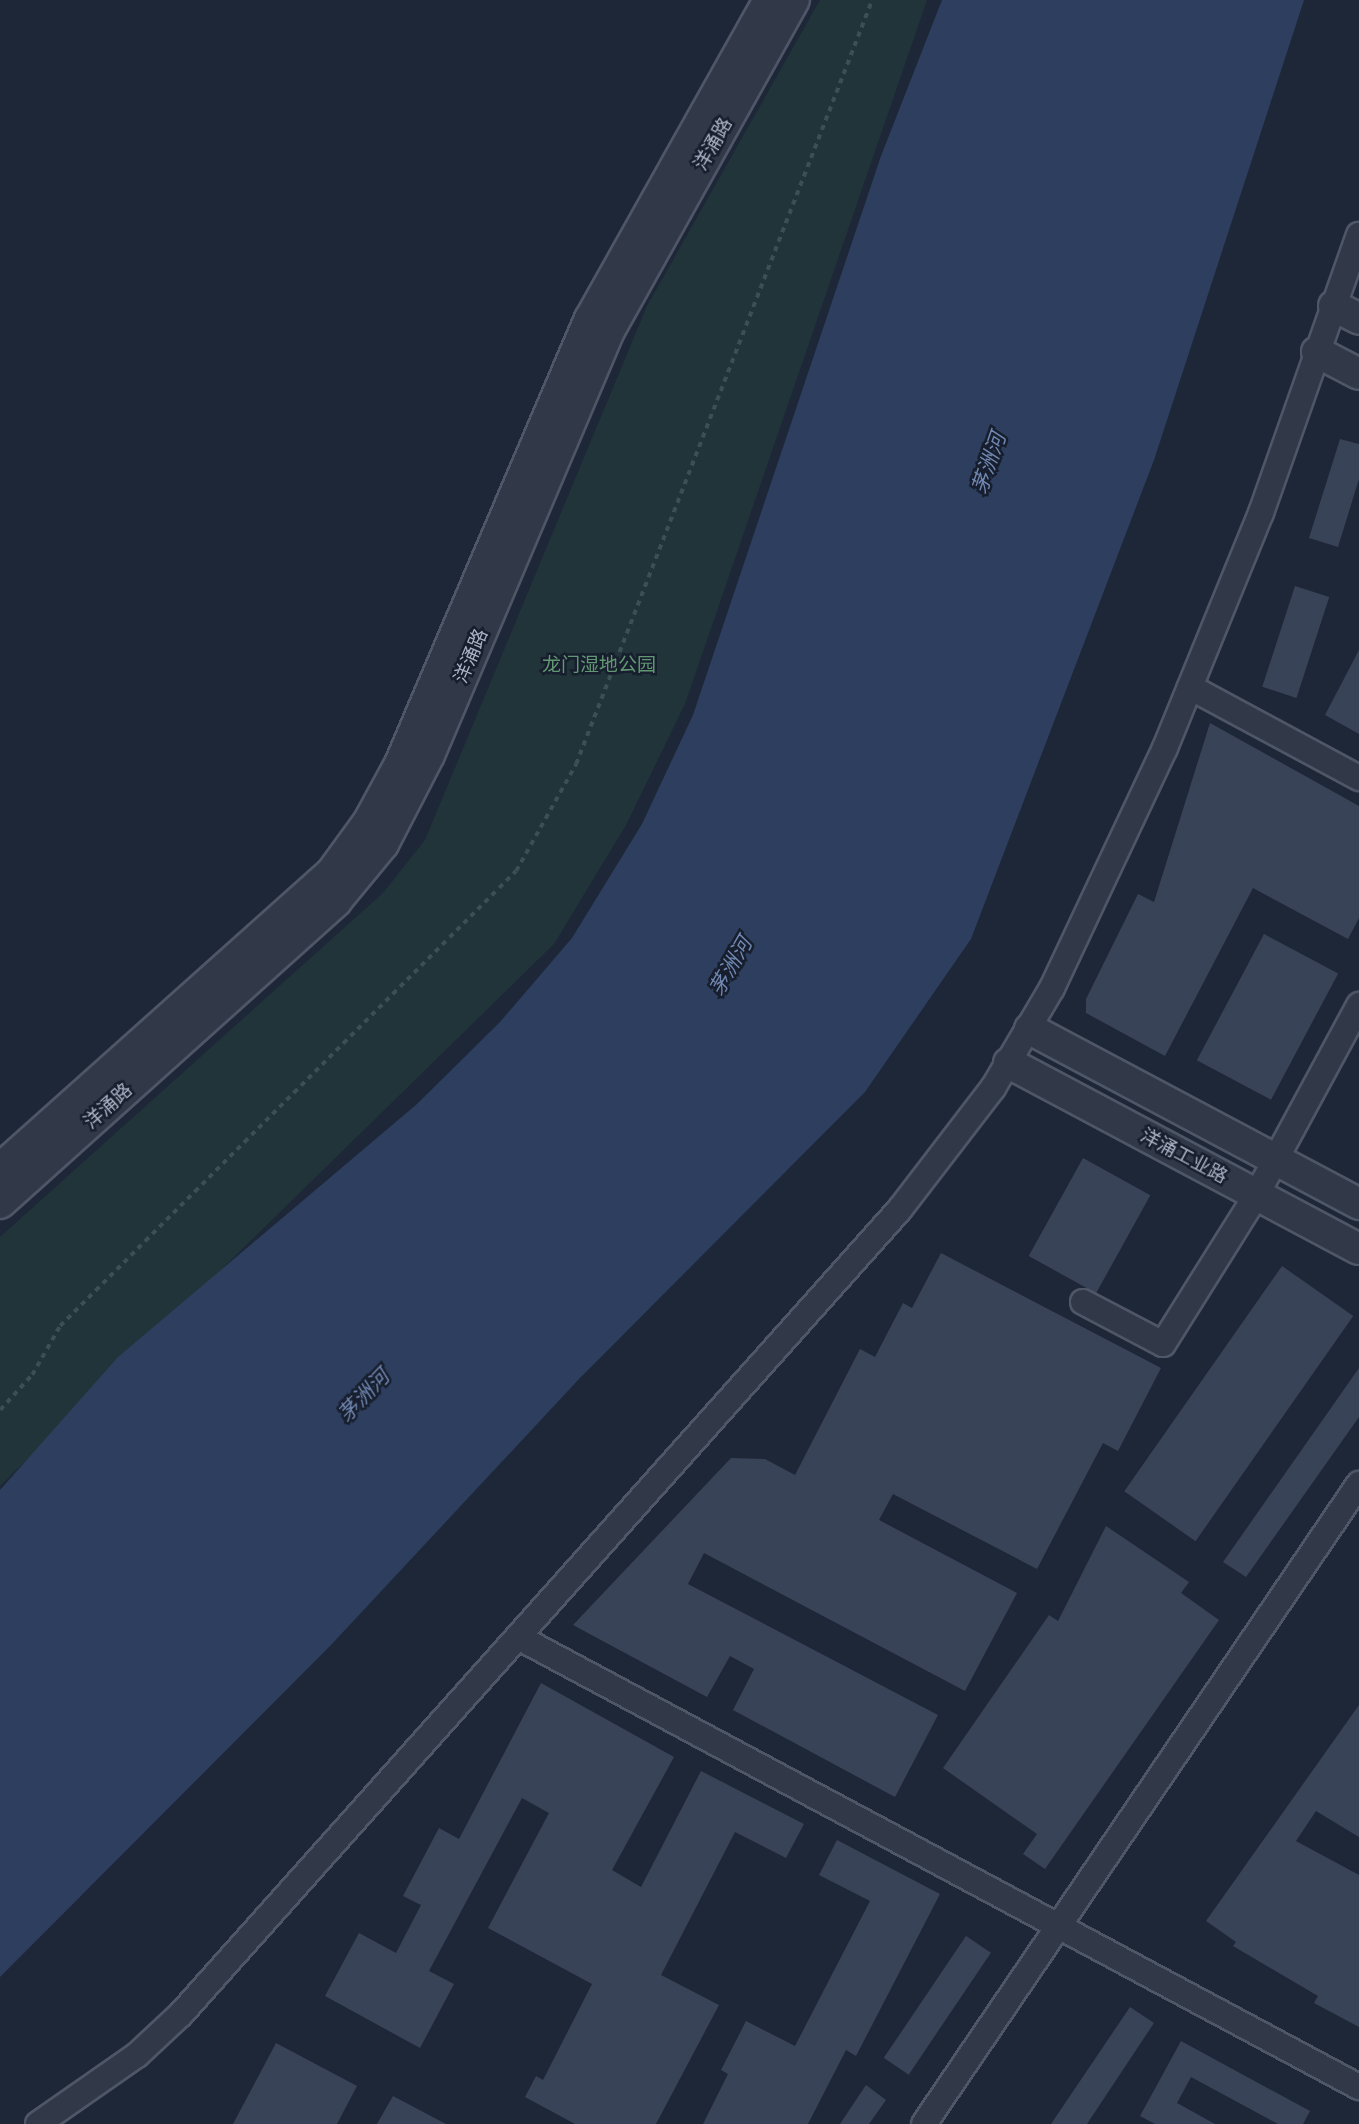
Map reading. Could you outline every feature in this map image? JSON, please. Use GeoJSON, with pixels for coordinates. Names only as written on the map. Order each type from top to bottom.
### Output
{"type":"FeatureCollection","features":[{"type":"Feature","properties":{"kind":"street","name":"洋涌路"},"geometry":{"type":"LineString","coordinates":[[0,1169],[317,886],[363,831],[400,764],[590,319],[769,0]]}},
{"type":"Feature","properties":{"kind":"street","name":"洋涌路"},"geometry":{"type":"LineString","coordinates":[[0,1203],[336,901],[383,844],[429,755],[606,337],[794,0]]}},
{"type":"Feature","properties":{"kind":"street"},"geometry":{"type":"LineString","coordinates":[[38,2124],[137,2055],[181,2014],[900,1209],[1009,1063],[1030,1029],[1111,868],[1190,687],[1261,513],[1317,352],[1347,313],[1359,235]]}},
{"type":"Feature","properties":{"kind":"street"},"geometry":{"type":"LineString","coordinates":[[1317,352],[1359,374]]}},
{"type":"Feature","properties":{"kind":"street"},"geometry":{"type":"LineString","coordinates":[[1190,687],[1359,778]]}},
{"type":"Feature","properties":{"kind":"street"},"geometry":{"type":"LineString","coordinates":[[1083,1302],[1163,1344],[1256,1195],[1359,1005]]}},
{"type":"Feature","properties":{"kind":"street","name":"洋涌工业路"},"geometry":{"type":"LineString","coordinates":[[1030,1029],[1359,1204]]}},
{"type":"Feature","properties":{"kind":"street","name":"洋涌工业路"},"geometry":{"type":"LineString","coordinates":[[1009,1063],[1359,1249]]}},
{"type":"Feature","properties":{"kind":"street"},"geometry":{"type":"LineString","coordinates":[[924,2124],[1359,1484]]}},
{"type":"Feature","properties":{"kind":"street"},"geometry":{"type":"LineString","coordinates":[[517,1637],[1060,1924],[1359,2087]]}},
{"type":"Feature","properties":{"kind":"path"},"geometry":{"type":"LineString","coordinates":[[0,1410],[32,1375],[60,1326],[516,871],[576,764],[872,0]]}},
{"type":"Feature","properties":{"kind":"green space","name":"龙门湿地公园"},"geometry":{"type":"Polygon","coordinates":[[[820,0],[927,0],[685,704],[626,825],[554,944],[0,1486],[0,1237],[383,893],[425,840],[647,306],[820,0]]]}},
{"type":"Feature","properties":{"kind":"water","name":"茅洲河"},"geometry":{"type":"Polygon","coordinates":[[[942,0],[1304,0],[1154,460],[971,939],[865,1092],[579,1379],[331,1645],[0,1977],[0,1490],[118,1357],[417,1104],[500,1022],[572,938],[642,824],[693,715],[881,156],[942,0]]]}},
{"type":"Feature","properties":{"kind":"building"},"geometry":{"type":"Polygon","coordinates":[[[1340,439],[1359,444],[1359,479],[1338,547],[1309,538],[1340,439]]]}},
{"type":"Feature","properties":{"kind":"building"},"geometry":{"type":"Polygon","coordinates":[[[1295,586],[1329,597],[1296,698],[1262,687],[1295,586]]]}},
{"type":"Feature","properties":{"kind":"building"},"geometry":{"type":"Polygon","coordinates":[[[1359,650],[1359,734],[1325,715],[1359,650]]]}},
{"type":"Feature","properties":{"kind":"building"},"geometry":{"type":"Polygon","coordinates":[[[1210,723],[1359,806],[1359,918],[1348,939],[1253,888],[1165,1056],[1086,1013],[1086,999],[1138,894],[1154,902],[1210,723]]]}},
{"type":"Feature","properties":{"kind":"building"},"geometry":{"type":"Polygon","coordinates":[[[1264,934],[1338,973],[1271,1100],[1197,1060],[1264,934]]]}},
{"type":"Feature","properties":{"kind":"building"},"geometry":{"type":"Polygon","coordinates":[[[1083,1158],[1150,1195],[1096,1293],[1029,1256],[1083,1158]]]}},
{"type":"Feature","properties":{"kind":"building"},"geometry":{"type":"Polygon","coordinates":[[[941,1253],[1161,1368],[1118,1451],[1103,1443],[1037,1569],[893,1494],[879,1520],[1017,1593],[965,1691],[704,1553],[688,1584],[938,1715],[895,1797],[733,1710],[754,1669],[730,1656],[707,1697],[573,1625],[731,1458],[765,1459],[795,1475],[860,1349],[875,1357],[903,1303],[912,1308],[941,1253]]]}},
{"type":"Feature","properties":{"kind":"building"},"geometry":{"type":"Polygon","coordinates":[[[1282,1266],[1353,1316],[1196,1541],[1124,1491],[1282,1266]]]}},
{"type":"Feature","properties":{"kind":"building"},"geometry":{"type":"Polygon","coordinates":[[[1359,1368],[1359,1417],[1246,1577],[1223,1562],[1359,1368]]]}},
{"type":"Feature","properties":{"kind":"building"},"geometry":{"type":"Polygon","coordinates":[[[1106,1526],[1189,1582],[1181,1593],[1219,1620],[1045,1869],[1023,1854],[1037,1834],[943,1768],[1049,1615],[1058,1621],[1106,1526]]]}},
{"type":"Feature","properties":{"kind":"building"},"geometry":{"type":"Polygon","coordinates":[[[541,1683],[674,1757],[612,1870],[641,1887],[701,1771],[804,1824],[786,1858],[735,1832],[661,1975],[719,2005],[656,2124],[575,2124],[525,2097],[536,2076],[543,2080],[592,1984],[488,1928],[549,1813],[522,1798],[429,1971],[454,1984],[420,2048],[325,1996],[359,1933],[396,1953],[421,1905],[403,1896],[439,1828],[459,1839],[541,1683]]]}},
{"type":"Feature","properties":{"kind":"building"},"geometry":{"type":"Polygon","coordinates":[[[1359,1705],[1359,1837],[1316,1811],[1296,1841],[1359,1875],[1359,2027],[1314,2003],[1318,1996],[1233,1946],[1236,1942],[1206,1921],[1359,1705]]]}},
{"type":"Feature","properties":{"kind":"building"},"geometry":{"type":"Polygon","coordinates":[[[837,1840],[940,1894],[856,2056],[846,2050],[808,2124],[703,2124],[728,2074],[721,2070],[746,2021],[795,2046],[870,1901],[819,1875],[837,1840]]]}},
{"type":"Feature","properties":{"kind":"building"},"geometry":{"type":"Polygon","coordinates":[[[966,1936],[991,1953],[909,2075],[884,2058],[966,1936]]]}},
{"type":"Feature","properties":{"kind":"building"},"geometry":{"type":"Polygon","coordinates":[[[1130,2007],[1154,2023],[1087,2124],[1051,2124],[1130,2007]]]}},
{"type":"Feature","properties":{"kind":"building"},"geometry":{"type":"Polygon","coordinates":[[[1181,2041],[1310,2111],[1303,2124],[1278,2124],[1191,2077],[1177,2103],[1215,2124],[1155,2124],[1140,2116],[1181,2041]]]}},
{"type":"Feature","properties":{"kind":"building"},"geometry":{"type":"Polygon","coordinates":[[[276,2043],[357,2086],[337,2124],[233,2124],[276,2043]]]}},
{"type":"Feature","properties":{"kind":"building"},"geometry":{"type":"Polygon","coordinates":[[[866,2085],[886,2100],[869,2124],[840,2124],[866,2085]]]}},
{"type":"Feature","properties":{"kind":"building"},"geometry":{"type":"Polygon","coordinates":[[[393,2096],[446,2124],[377,2124],[393,2096]]]}}]}
